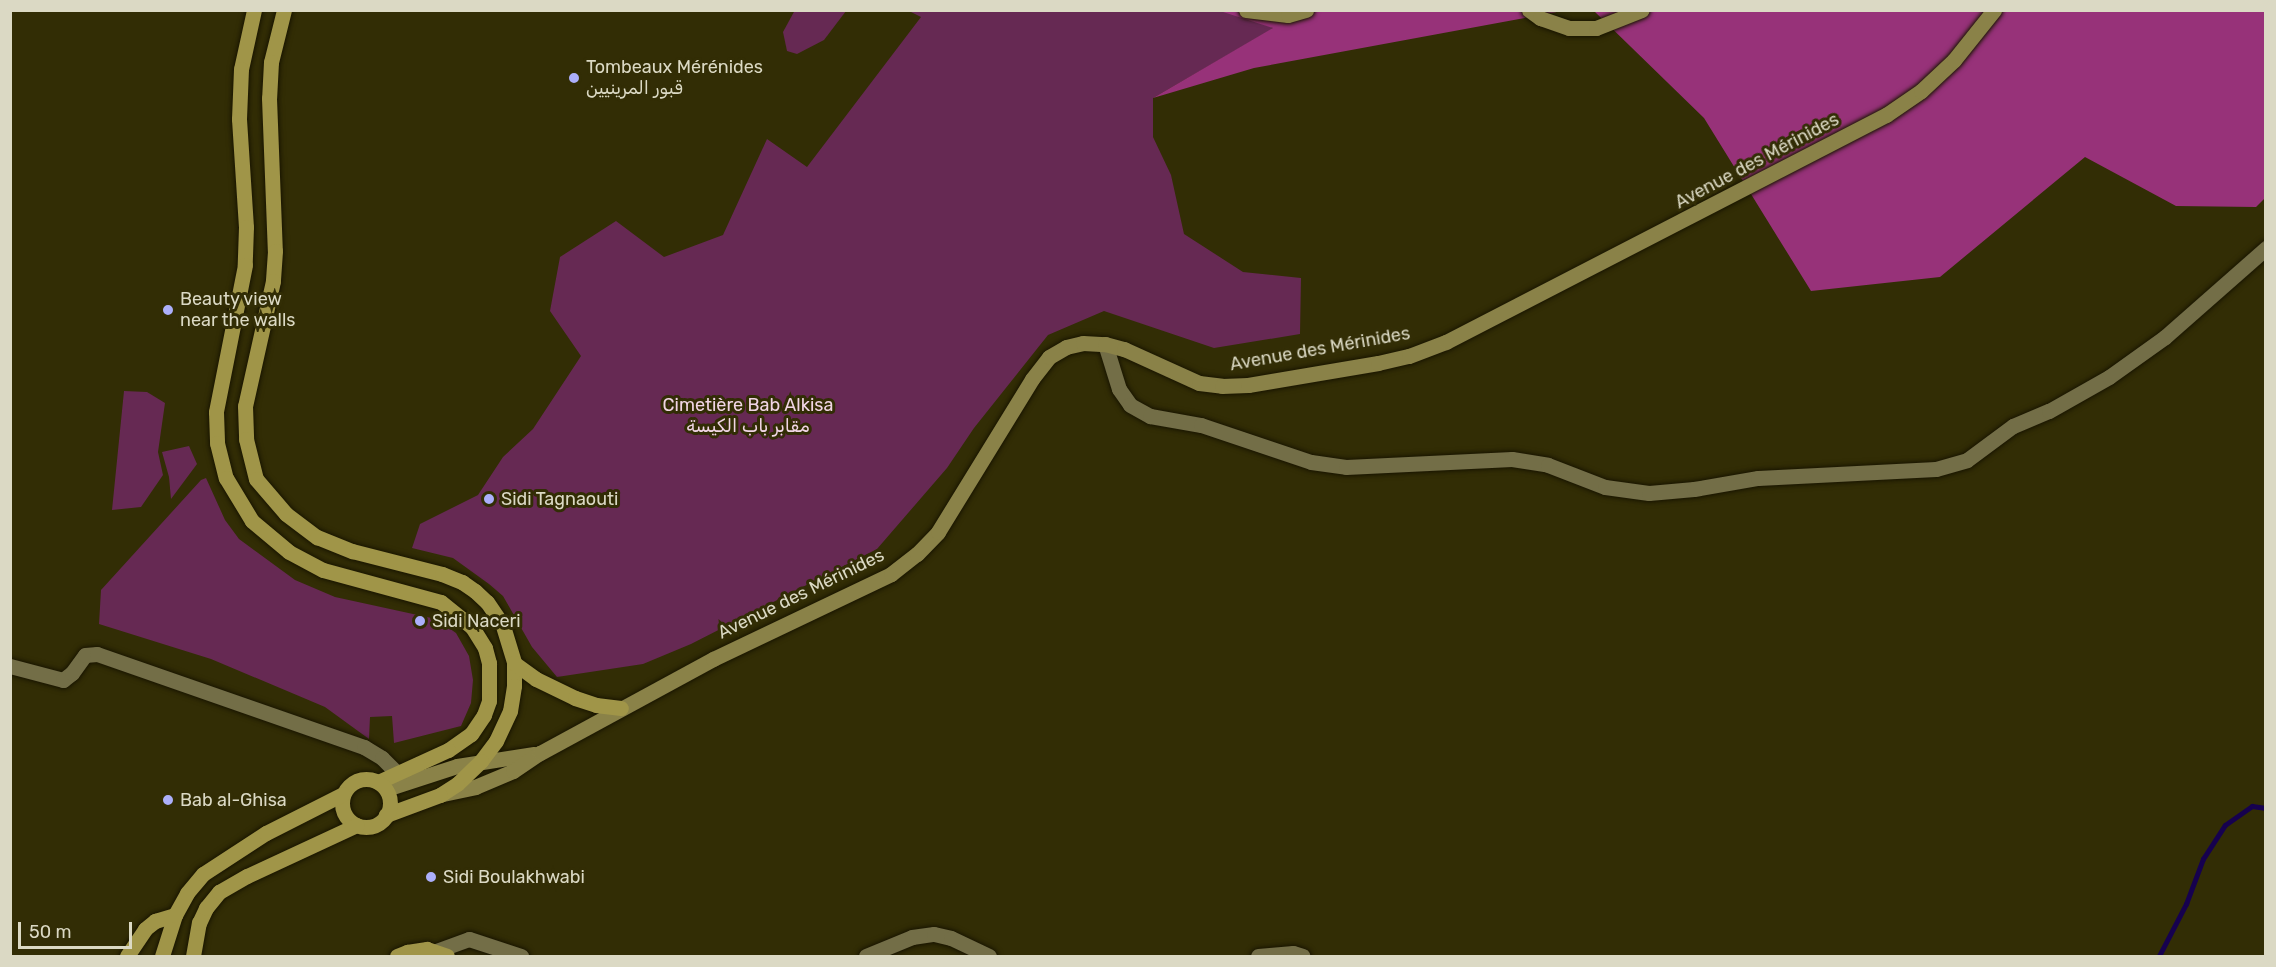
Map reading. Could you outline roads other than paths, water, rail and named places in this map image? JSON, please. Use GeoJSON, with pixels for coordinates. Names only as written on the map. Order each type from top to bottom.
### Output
{"type":"FeatureCollection","features":[{"type":"Feature","properties":{"kind":"main road"},"geometry":{"type":"LineString","coordinates":[[254,10],[241,69],[239,119],[246,227],[245,264],[234,326],[219,387],[216,412],[218,450],[229,486],[244,511],[262,530],[282,546],[323,570],[441,602],[460,616],[479,637],[489,663],[491,690],[478,725],[461,743],[397,773],[382,785]]}},
{"type":"Feature","properties":{"kind":"main road"},"geometry":{"type":"LineString","coordinates":[[194,957],[199,923],[206,908],[219,892],[247,876],[357,825],[375,825],[386,815],[440,795],[457,784],[481,761],[496,741],[510,711],[514,686],[514,663],[510,644],[500,621],[475,591],[462,582],[442,574],[352,551],[317,537],[286,514],[256,479],[246,439],[245,406],[273,281],[275,251],[269,98],[271,62],[284,10]]}},
{"type":"Feature","properties":{"kind":"main road"},"geometry":{"type":"LineString","coordinates":[[1246,10],[1250,13],[1288,15],[1306,10]]}},
{"type":"Feature","properties":{"kind":"main road"},"geometry":{"type":"LineString","coordinates":[[1529,10],[1540,18],[1569,28],[1596,28],[1642,10]]}},
{"type":"Feature","properties":{"kind":"main road","name":"Avenue des Mérinides"},"geometry":{"type":"LineString","coordinates":[[440,795],[492,781],[713,659],[891,574],[909,561],[938,532],[1032,379],[1050,357],[1066,347],[1083,343],[1105,344],[1124,349],[1199,383],[1222,386],[1248,385],[1409,356],[1446,342],[1886,115],[1921,91],[1954,60],[1994,10]]}},
{"type":"Feature","properties":{"kind":"main road"},"geometry":{"type":"LineString","coordinates":[[514,663],[536,679],[575,698],[596,705],[621,708]]}},
{"type":"Feature","properties":{"kind":"main road"},"geometry":{"type":"LineString","coordinates":[[162,957],[175,915],[192,888],[212,866],[266,833],[343,794],[356,781],[369,779],[382,785],[481,761],[540,753]]}},
{"type":"Feature","properties":{"kind":"main road"},"geometry":{"type":"LineString","coordinates":[[382,785],[390,805],[386,815]]}},
{"type":"Feature","properties":{"kind":"main road"},"geometry":{"type":"LineString","coordinates":[[343,794],[344,813],[357,825]]}},
{"type":"Feature","properties":{"kind":"main road"},"geometry":{"type":"LineString","coordinates":[[127,957],[145,929],[155,921],[175,915]]}},
{"type":"Feature","properties":{"kind":"main road"},"geometry":{"type":"LineString","coordinates":[[398,957],[418,950],[442,954]]}},
{"type":"Feature","properties":{"kind":"street"},"geometry":{"type":"LineString","coordinates":[[1105,344],[1119,389],[1130,405],[1150,416],[1201,425],[1311,462],[1346,468],[1512,459],[1548,465],[1605,487],[1649,493],[1694,489],[1758,478],[1936,469],[1967,460],[2013,426],[2057,407],[2109,377],[2165,337],[2265,248]]}},
{"type":"Feature","properties":{"kind":"street"},"geometry":{"type":"LineString","coordinates":[[10,666],[63,680],[72,673],[85,655],[97,654],[364,747],[382,758],[397,773]]}},
{"type":"Feature","properties":{"kind":"street"},"geometry":{"type":"LineString","coordinates":[[866,957],[912,937],[934,934],[951,938],[989,957]]}},
{"type":"Feature","properties":{"kind":"street"},"geometry":{"type":"LineString","coordinates":[[442,954],[469,939],[521,957]]}},
{"type":"Feature","properties":{"kind":"street"},"geometry":{"type":"LineString","coordinates":[[1258,957],[1293,953],[1303,957]]}},
{"type":"Feature","properties":{"kind":"waterway"},"geometry":{"type":"LineString","coordinates":[[2159,956],[2186,904],[2203,859],[2225,825],[2252,806],[2266,808]]}},
{"type":"Feature","properties":{"kind":"place","name":"Tombeaux Mérénides قبور المرينيين"},"geometry":{"type":"Point","coordinates":[574,78]}},
{"type":"Feature","properties":{"kind":"place","name":"Beauty view near the walls"},"geometry":{"type":"Point","coordinates":[168,310]}},
{"type":"Feature","properties":{"kind":"place","name":"Sidi Tagnaouti"},"geometry":{"type":"Point","coordinates":[489,499]}},
{"type":"Feature","properties":{"kind":"place","name":"Sidi Naceri"},"geometry":{"type":"Point","coordinates":[420,621]}},
{"type":"Feature","properties":{"kind":"place","name":"Bab al-Ghisa"},"geometry":{"type":"Point","coordinates":[168,800]}},
{"type":"Feature","properties":{"kind":"place","name":"Sidi Boulakhwabi"},"geometry":{"type":"Point","coordinates":[431,877]}},
{"type":"Feature","properties":{"kind":"park label","name":"Cimetière Bab Alkisa مقابر باب الكيسة"},"geometry":{"type":"Point","coordinates":[748,416]}}]}
